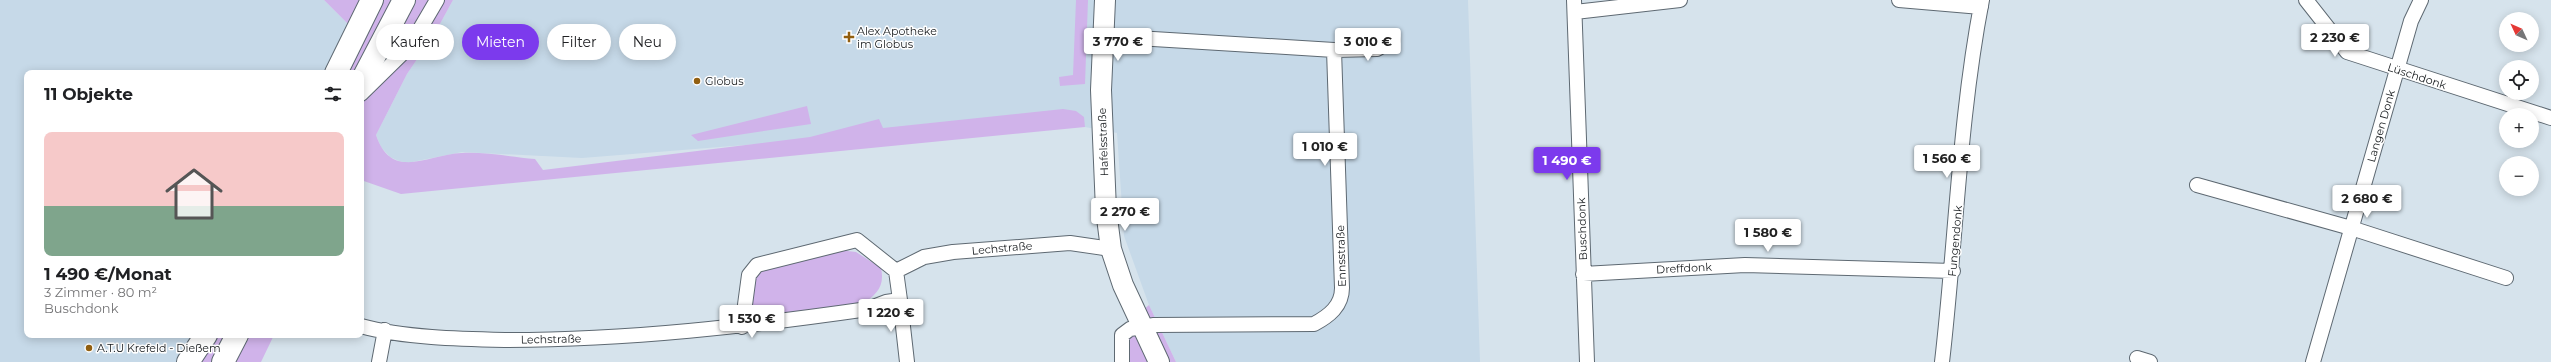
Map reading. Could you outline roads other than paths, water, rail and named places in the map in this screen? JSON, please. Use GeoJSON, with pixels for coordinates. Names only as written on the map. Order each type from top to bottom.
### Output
{"type":"FeatureCollection","features":[{"type":"Feature","properties":{"kind":"main road"},"geometry":{"type":"LineString","coordinates":[[337,70],[372,0]]}},
{"type":"Feature","properties":{"kind":"main road"},"geometry":{"type":"LineString","coordinates":[[364,76],[404,0]]}},
{"type":"Feature","properties":{"kind":"main road","name":"Hafelsstraße"},"geometry":{"type":"LineString","coordinates":[[1105,0],[1101,100],[1106,210],[1111,248],[1123,285],[1159,362]]}},
{"type":"Feature","properties":{"kind":"main road"},"geometry":{"type":"LineString","coordinates":[[188,362],[204,338]]}},
{"type":"Feature","properties":{"kind":"main road"},"geometry":{"type":"LineString","coordinates":[[195,362],[205,338]]}},
{"type":"Feature","properties":{"kind":"main road"},"geometry":{"type":"LineString","coordinates":[[223,362],[235,338]]}},
{"type":"Feature","properties":{"kind":"street"},"geometry":{"type":"LineString","coordinates":[[364,91],[410,46],[437,0]]}},
{"type":"Feature","properties":{"kind":"street"},"geometry":{"type":"LineString","coordinates":[[1574,6],[1680,0]]}},
{"type":"Feature","properties":{"kind":"street"},"geometry":{"type":"LineString","coordinates":[[1899,0],[1981,3]]}},
{"type":"Feature","properties":{"kind":"street","name":"Lüschdonk"},"geometry":{"type":"LineString","coordinates":[[2306,0],[2347,52],[2397,70],[2551,118]]}},
{"type":"Feature","properties":{"kind":"street","name":"Langen Donk"},"geometry":{"type":"LineString","coordinates":[[2313,362],[2411,21],[2421,0]]}},
{"type":"Feature","properties":{"kind":"street","name":"Fungendonk"},"geometry":{"type":"LineString","coordinates":[[1942,362],[1953,271],[1963,140],[1981,3]]}},
{"type":"Feature","properties":{"kind":"street","name":"Buschdonk"},"geometry":{"type":"LineString","coordinates":[[1574,6],[1587,362]]}},
{"type":"Feature","properties":{"kind":"street"},"geometry":{"type":"LineString","coordinates":[[1104,36],[1334,50],[1377,49],[1393,40]]}},
{"type":"Feature","properties":{"kind":"street","name":"Ennsstraße"},"geometry":{"type":"LineString","coordinates":[[1142,326],[1314,324],[1328,317],[1336,307],[1342,297],[1342,288],[1334,50]]}},
{"type":"Feature","properties":{"kind":"street"},"geometry":{"type":"LineString","coordinates":[[2197,185],[2351,228],[2506,278]]}},
{"type":"Feature","properties":{"kind":"street"},"geometry":{"type":"LineString","coordinates":[[742,327],[749,275],[757,266],[857,240],[896,271],[907,362]]}},
{"type":"Feature","properties":{"kind":"street","name":"Lechstraße"},"geometry":{"type":"LineString","coordinates":[[896,271],[924,258],[953,252],[1070,243],[1111,248]]}},
{"type":"Feature","properties":{"kind":"street","name":"Dreffdonk"},"geometry":{"type":"LineString","coordinates":[[1583,274],[1745,265],[1953,271]]}},
{"type":"Feature","properties":{"kind":"street","name":"Lechstraße"},"geometry":{"type":"LineString","coordinates":[[364,326],[464,339],[563,340],[742,327],[868,309],[886,302],[900,300]]}},
{"type":"Feature","properties":{"kind":"street"},"geometry":{"type":"LineString","coordinates":[[1122,362],[1122,335],[1130,329],[1142,326]]}},
{"type":"Feature","properties":{"kind":"street"},"geometry":{"type":"LineString","coordinates":[[379,362],[385,330]]}},
{"type":"Feature","properties":{"kind":"place","name":"Alex Apotheke im Globus"},"geometry":{"type":"Point","coordinates":[849,37]}},
{"type":"Feature","properties":{"kind":"place","name":"Globus"},"geometry":{"type":"Point","coordinates":[697,81]}},
{"type":"Feature","properties":{"kind":"place","name":"A.T.U Krefeld - Dießem"},"geometry":{"type":"Point","coordinates":[89,348]}}]}
